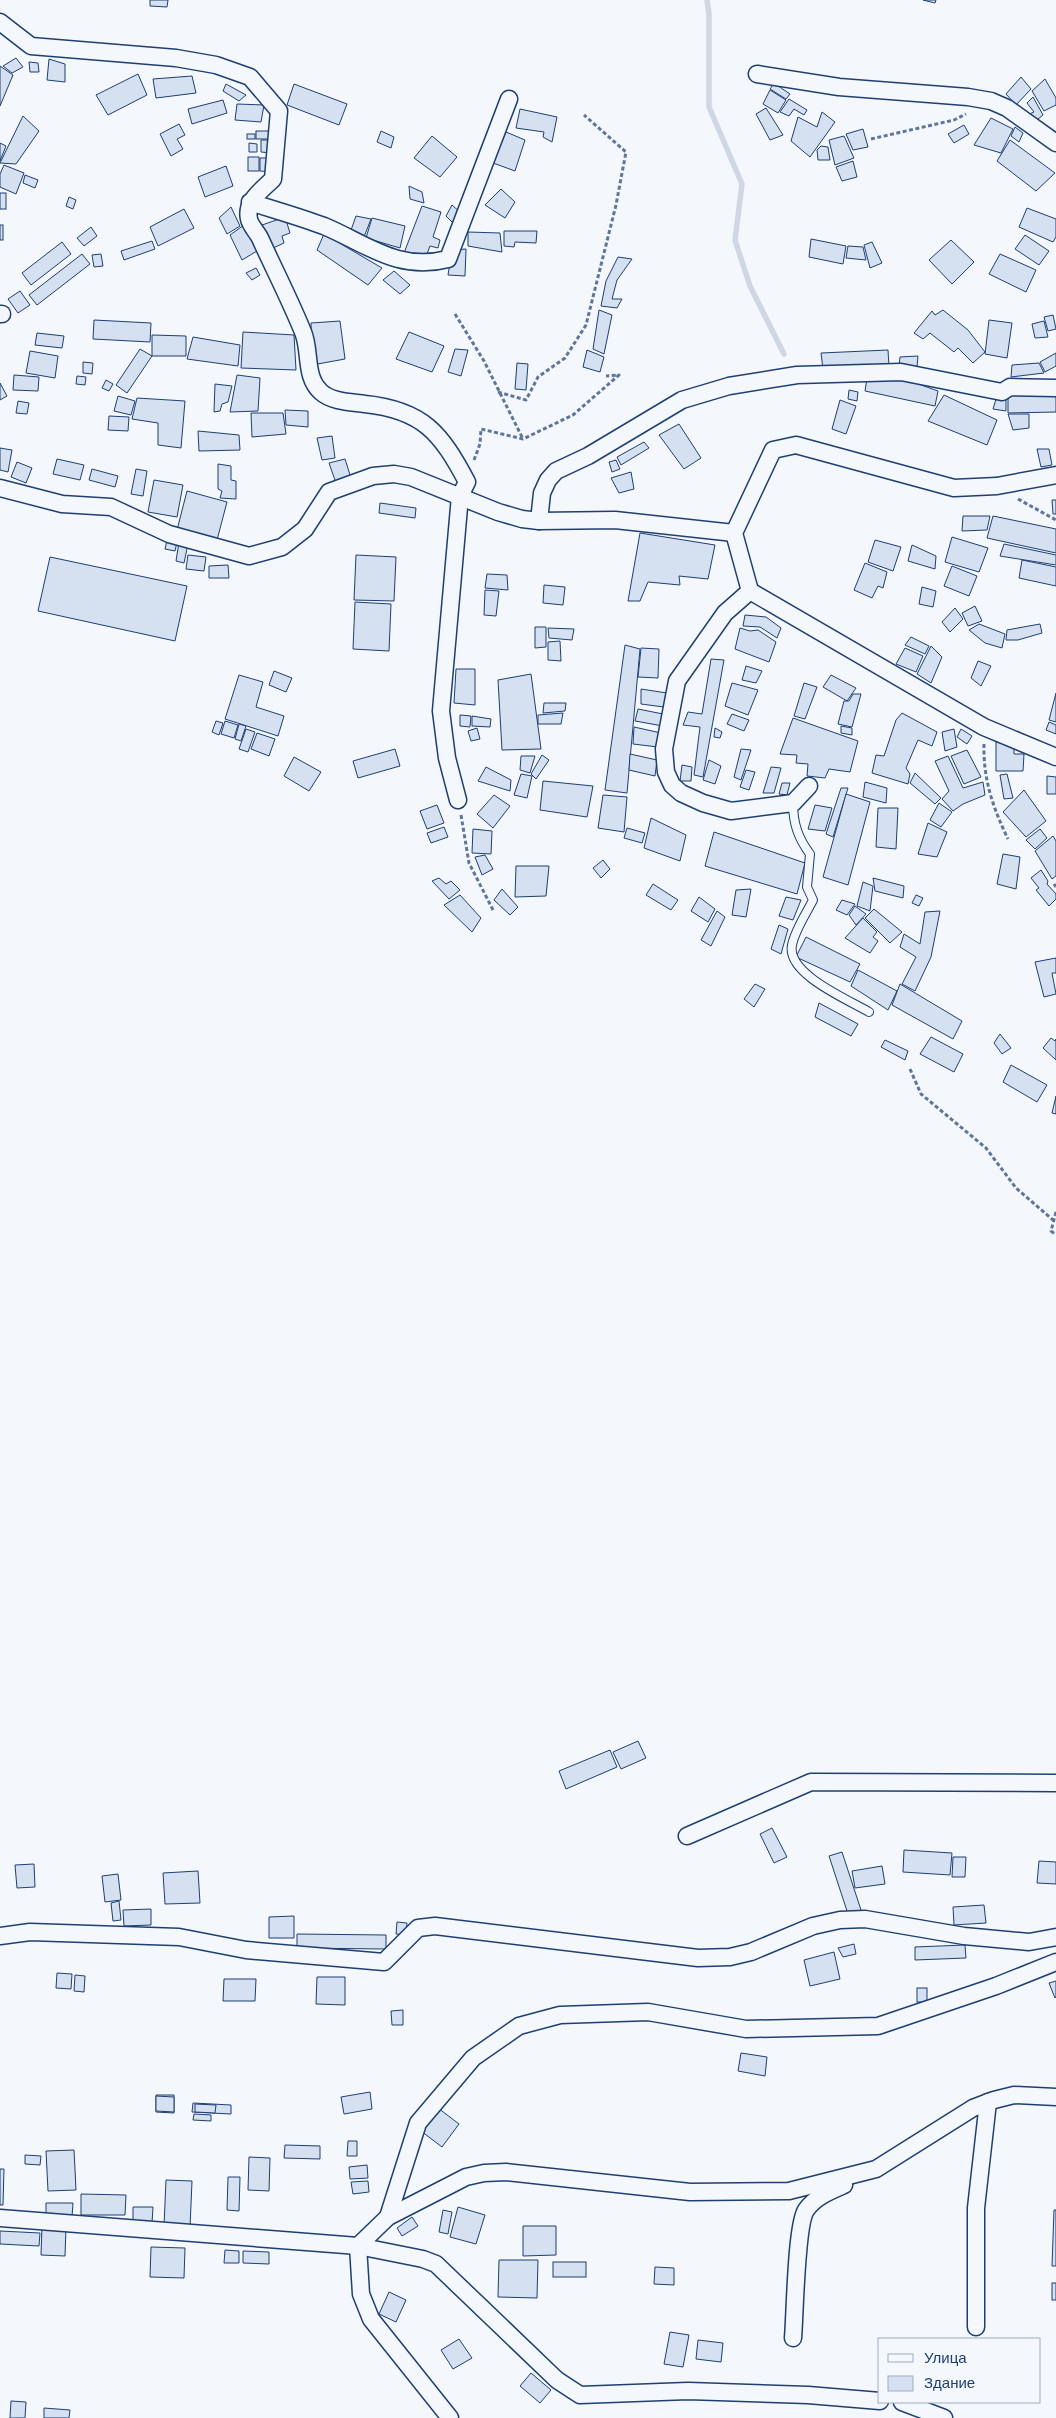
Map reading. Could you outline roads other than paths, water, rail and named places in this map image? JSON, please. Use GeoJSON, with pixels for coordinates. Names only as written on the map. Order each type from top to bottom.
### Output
{"type":"FeatureCollection","features":[{"type":"Feature","properties":{"kind":"street"},"geometry":{"type":"LineString","coordinates":[[0,22],[31,46],[176,58],[216,64],[250,77],[279,111],[273,179],[250,202],[249,219],[304,334],[310,375],[321,392],[333,398],[383,406],[411,415],[435,431],[453,456],[463,489],[441,710],[447,758],[458,800]]}},
{"type":"Feature","properties":{"kind":"street"},"geometry":{"type":"LineString","coordinates":[[757,74],[839,87],[968,97],[992,101],[1007,108],[1056,143]]}},
{"type":"Feature","properties":{"kind":"street"},"geometry":{"type":"LineString","coordinates":[[250,202],[324,226],[385,256],[423,263],[448,259],[509,99]]}},
{"type":"Feature","properties":{"kind":"street"},"geometry":{"type":"LineString","coordinates":[[539,521],[542,493],[548,480],[556,471],[588,456],[682,400],[729,386],[797,375],[901,372],[1002,392],[1010,387],[1056,388]]}},
{"type":"Feature","properties":{"kind":"street"},"geometry":{"type":"LineString","coordinates":[[1056,474],[996,486],[954,488],[796,445],[773,450],[734,533],[750,591],[984,727],[1056,757]]}},
{"type":"Feature","properties":{"kind":"street"},"geometry":{"type":"LineString","coordinates":[[0,488],[62,504],[112,507],[169,534],[249,556],[282,547],[305,529],[329,492],[373,476],[394,474],[463,489],[498,512],[539,521],[615,520],[734,533]]}},
{"type":"Feature","properties":{"kind":"street"},"geometry":{"type":"LineString","coordinates":[[750,591],[725,613],[677,681],[664,750],[666,772],[672,785],[681,792],[703,803],[731,811],[793,804],[809,786]]}},
{"type":"Feature","properties":{"kind":"street"},"geometry":{"type":"LineString","coordinates":[[687,1836],[811,1782],[1056,1783]]}},
{"type":"Feature","properties":{"kind":"street"},"geometry":{"type":"LineString","coordinates":[[0,1936],[30,1932],[179,1937],[246,1950],[384,1962],[418,1928],[435,1926],[698,1958],[730,1958],[751,1952],[813,1926],[840,1920],[865,1919],[964,1936],[1029,1942],[1056,1937]]}},
{"type":"Feature","properties":{"kind":"street"},"geometry":{"type":"LineString","coordinates":[[388,2217],[418,2123],[473,2058],[519,2026],[560,2015],[648,2012],[746,2029],[878,2026],[996,1986],[1056,1962]]}},
{"type":"Feature","properties":{"kind":"street"},"geometry":{"type":"LineString","coordinates":[[793,2338],[799,2236],[804,2212],[820,2196],[876,2169],[972,2108],[1014,2095],[1056,2097]]}},
{"type":"Feature","properties":{"kind":"street"},"geometry":{"type":"LineString","coordinates":[[976,2327],[976,2208],[988,2102]]}},
{"type":"Feature","properties":{"kind":"street"},"geometry":{"type":"LineString","coordinates":[[450,2418],[371,2319],[361,2294],[358,2246],[388,2217],[466,2177],[484,2173],[506,2172],[690,2192],[789,2191],[876,2169]]}},
{"type":"Feature","properties":{"kind":"street"},"geometry":{"type":"LineString","coordinates":[[0,2218],[358,2246],[423,2259],[436,2264],[557,2380],[580,2395],[688,2390],[808,2395],[878,2401]]}},
{"type":"Feature","properties":{"kind":"street"},"geometry":{"type":"LineString","coordinates":[[905,2403],[944,2418]]}},
{"type":"Feature","properties":{"kind":"lane"},"geometry":{"type":"LineString","coordinates":[[793,804],[793,819],[800,841],[810,854],[807,888],[813,900],[792,946],[795,964],[804,974],[869,1012]]}},
{"type":"Feature","properties":{"kind":"waterway"},"geometry":{"type":"LineString","coordinates":[[707,0],[709,14],[709,107],[742,184],[735,240],[750,286],[784,354]]}}]}
